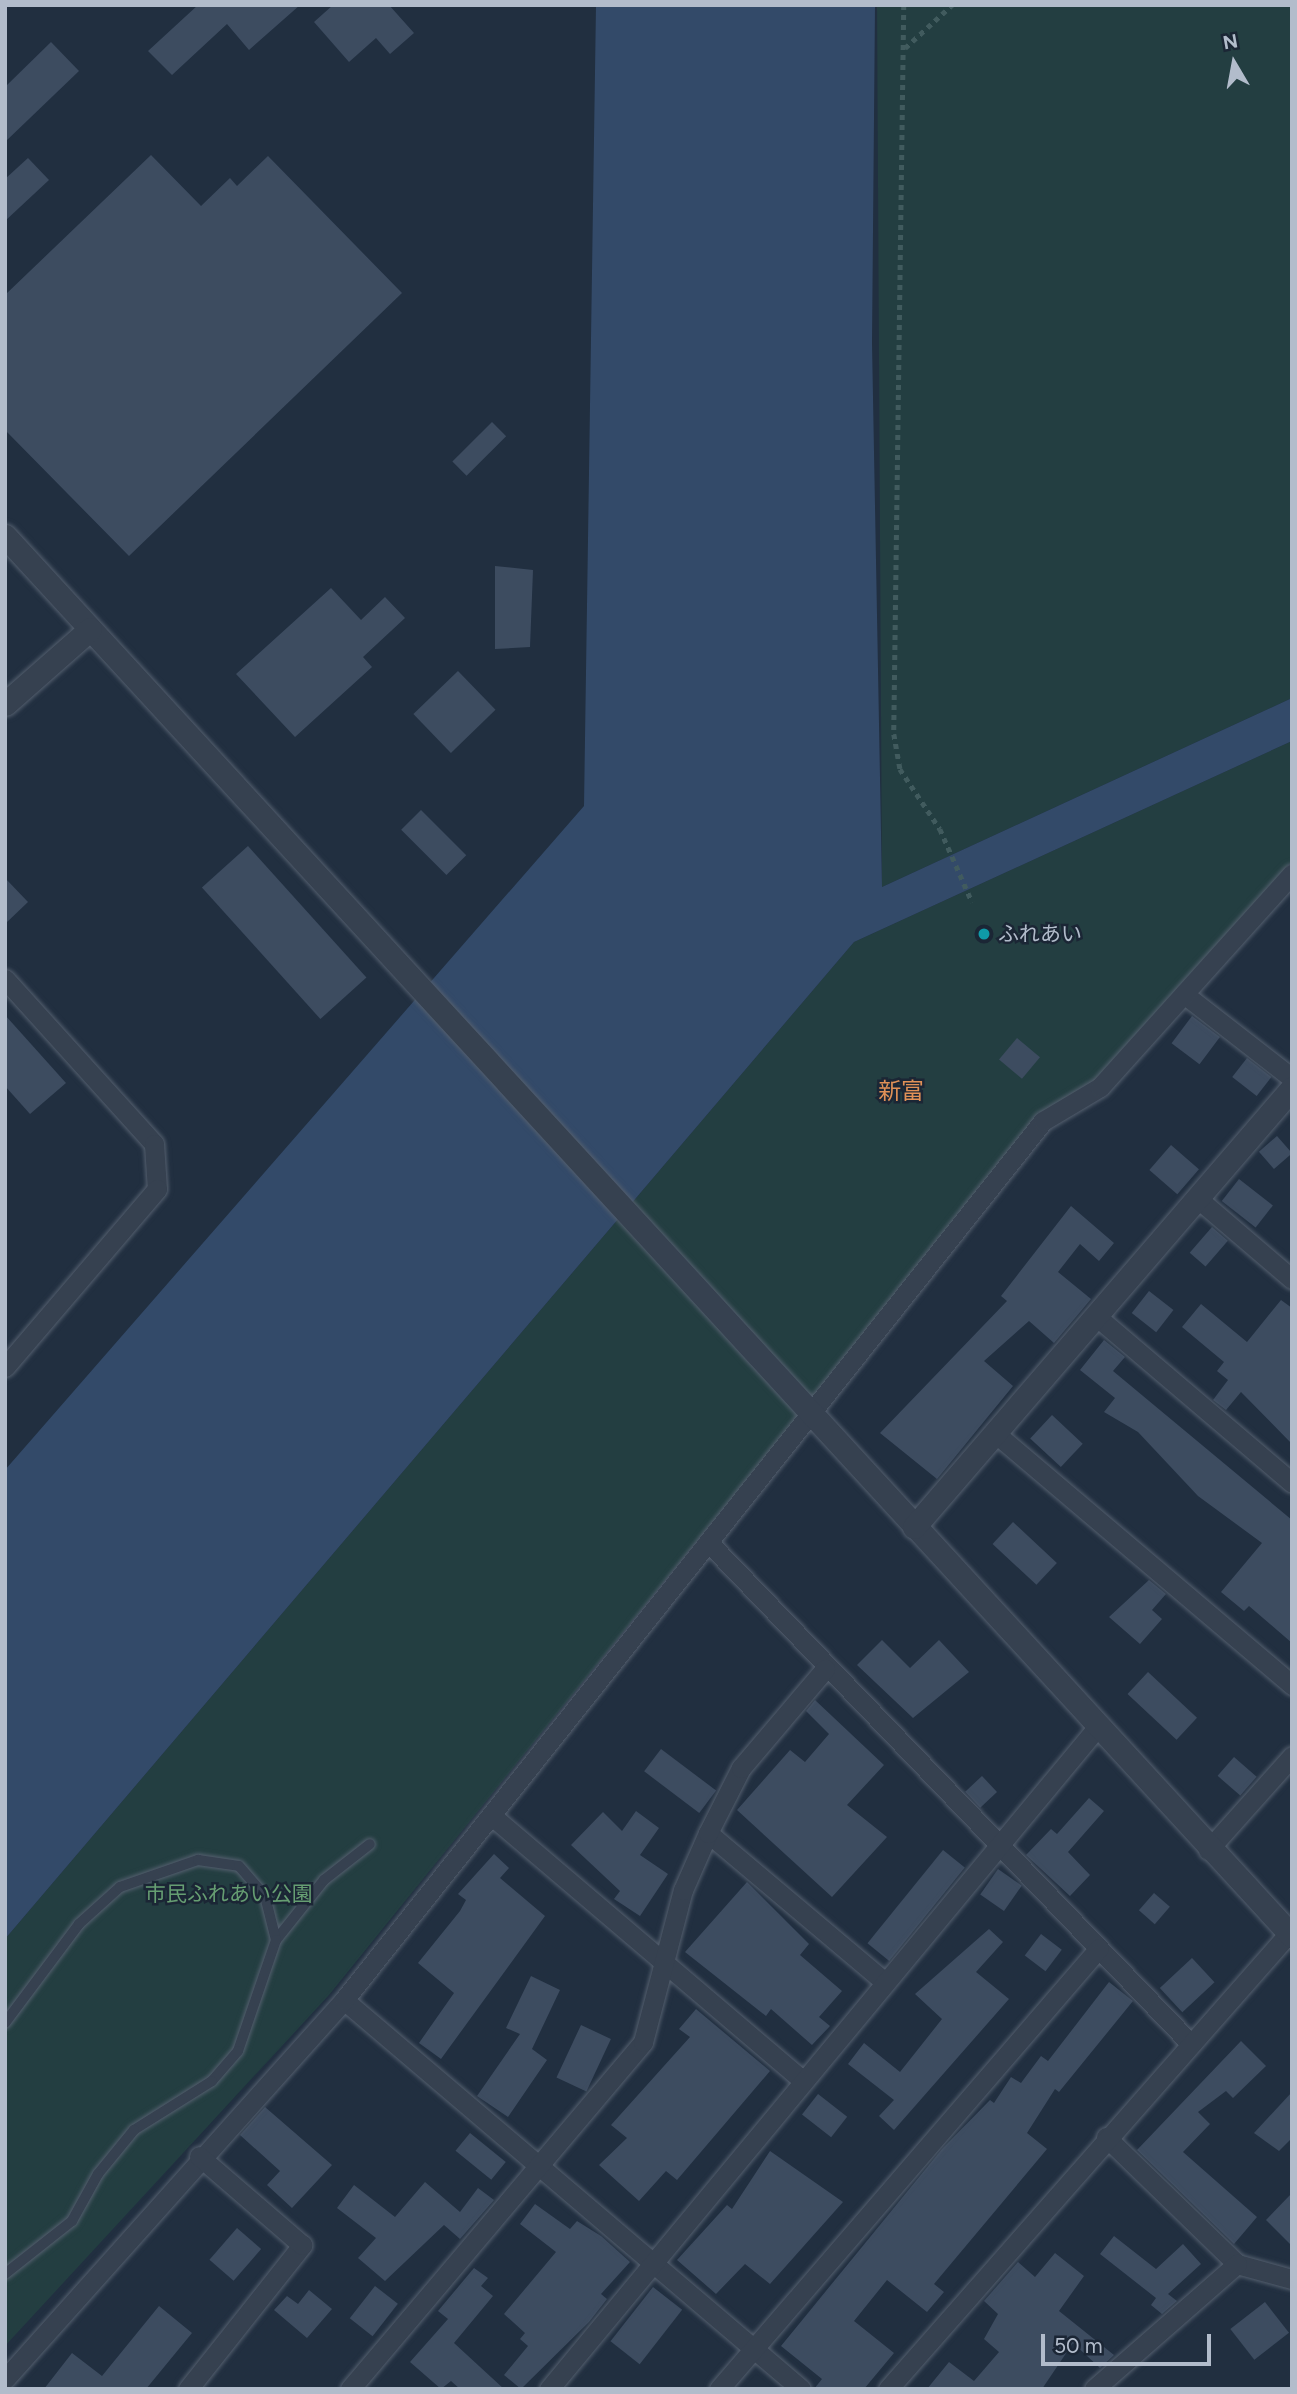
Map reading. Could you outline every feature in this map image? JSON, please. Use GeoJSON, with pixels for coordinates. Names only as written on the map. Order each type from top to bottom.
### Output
{"type":"FeatureCollection","features":[{"type":"Feature","properties":{"kind":"street"},"geometry":{"type":"LineString","coordinates":[[5,536],[395,959],[643,1236],[1099,1725],[1208,1850],[1290,1934],[1189,2042],[888,2389]]}},
{"type":"Feature","properties":{"kind":"street"},"geometry":{"type":"LineString","coordinates":[[5,704],[89,629]]}},
{"type":"Feature","properties":{"kind":"street"},"geometry":{"type":"LineString","coordinates":[[5,2378],[199,2156],[344,2000],[710,1544],[1043,1121],[1100,1087],[1292,874]]}},
{"type":"Feature","properties":{"kind":"street"},"geometry":{"type":"LineString","coordinates":[[5,979],[154,1144],[157,1189],[5,1367]]}},
{"type":"Feature","properties":{"kind":"street"},"geometry":{"type":"LineString","coordinates":[[1184,994],[1292,1078]]}},
{"type":"Feature","properties":{"kind":"street"},"geometry":{"type":"LineString","coordinates":[[914,1527],[1292,1088]]}},
{"type":"Feature","properties":{"kind":"street"},"geometry":{"type":"LineString","coordinates":[[1197,1198],[1292,1279]]}},
{"type":"Feature","properties":{"kind":"street"},"geometry":{"type":"LineString","coordinates":[[1096,1316],[1292,1483]]}},
{"type":"Feature","properties":{"kind":"street"},"geometry":{"type":"LineString","coordinates":[[995,1433],[1292,1685]]}},
{"type":"Feature","properties":{"kind":"street"},"geometry":{"type":"LineString","coordinates":[[710,1544],[825,1669],[1189,2042]]}},
{"type":"Feature","properties":{"kind":"street"},"geometry":{"type":"LineString","coordinates":[[349,2389],[643,2042],[663,1963],[708,1833],[741,1768],[825,1669]]}},
{"type":"Feature","properties":{"kind":"street"},"geometry":{"type":"LineString","coordinates":[[549,2389],[657,2261],[801,2079],[999,1848],[1099,1725]]}},
{"type":"Feature","properties":{"kind":"street"},"geometry":{"type":"LineString","coordinates":[[1208,1850],[1292,1756]]}},
{"type":"Feature","properties":{"kind":"street"},"geometry":{"type":"LineString","coordinates":[[492,1816],[801,2079]]}},
{"type":"Feature","properties":{"kind":"street"},"geometry":{"type":"LineString","coordinates":[[708,1833],[884,1981]]}},
{"type":"Feature","properties":{"kind":"street"},"geometry":{"type":"LineString","coordinates":[[719,2389],[1099,1948]]}},
{"type":"Feature","properties":{"kind":"street"},"geometry":{"type":"LineString","coordinates":[[344,2000],[657,2261],[801,2389]]}},
{"type":"Feature","properties":{"kind":"street"},"geometry":{"type":"LineString","coordinates":[[1106,2137],[1237,2264],[1292,2280]]}},
{"type":"Feature","properties":{"kind":"street"},"geometry":{"type":"LineString","coordinates":[[188,2389],[302,2245],[199,2156]]}},
{"type":"Feature","properties":{"kind":"street"},"geometry":{"type":"LineString","coordinates":[[1094,2389],[1237,2264]]}},
{"type":"Feature","properties":{"kind":"lane"},"geometry":{"type":"LineString","coordinates":[[5,2274],[72,2221],[98,2174],[134,2130],[212,2081],[238,2051],[276,1940],[324,1880],[370,1844]]}},
{"type":"Feature","properties":{"kind":"lane"},"geometry":{"type":"LineString","coordinates":[[5,2023],[79,1924],[120,1887],[198,1860],[239,1867],[265,1896],[276,1940]]}},
{"type":"Feature","properties":{"kind":"path"},"geometry":{"type":"LineString","coordinates":[[904,5],[894,734],[900,769],[940,829],[972,902]]}},
{"type":"Feature","properties":{"kind":"path"},"geometry":{"type":"LineString","coordinates":[[905,49],[952,5]]}},
{"type":"Feature","properties":{"kind":"green space"},"geometry":{"type":"Polygon","coordinates":[[[877,5],[1292,5],[1292,698],[882,887],[877,5]]]}},
{"type":"Feature","properties":{"kind":"green space","name":"市民ふれあい公園"},"geometry":{"type":"Polygon","coordinates":[[[1292,741],[1292,861],[1095,1082],[1040,1118],[329,1995],[5,2346],[5,1939],[854,942],[1292,741]]]}},
{"type":"Feature","properties":{"kind":"water"},"geometry":{"type":"Polygon","coordinates":[[[596,5],[875,5],[872,343],[882,887],[1292,698],[1292,741],[854,942],[5,1939],[5,1470],[584,806],[596,5]]]}},
{"type":"Feature","properties":{"kind":"building"},"geometry":{"type":"Polygon","coordinates":[[[198,5],[300,5],[249,50],[227,24],[172,75],[148,51],[198,5]]]}},
{"type":"Feature","properties":{"kind":"building"},"geometry":{"type":"Polygon","coordinates":[[[333,5],[389,5],[414,33],[390,54],[376,38],[349,62],[314,22],[333,5]]]}},
{"type":"Feature","properties":{"kind":"building"},"geometry":{"type":"Polygon","coordinates":[[[51,42],[79,71],[5,142],[5,87],[51,42]]]}},
{"type":"Feature","properties":{"kind":"building"},"geometry":{"type":"Polygon","coordinates":[[[151,155],[201,206],[230,178],[237,186],[268,156],[402,293],[129,556],[5,430],[5,295],[151,155]]]}},
{"type":"Feature","properties":{"kind":"building"},"geometry":{"type":"Polygon","coordinates":[[[28,158],[49,180],[5,221],[5,179],[28,158]]]}},
{"type":"Feature","properties":{"kind":"building"},"geometry":{"type":"Polygon","coordinates":[[[492,422],[506,436],[467,476],[452,462],[492,422]]]}},
{"type":"Feature","properties":{"kind":"building"},"geometry":{"type":"Polygon","coordinates":[[[495,566],[533,570],[530,647],[495,649],[495,566]]]}},
{"type":"Feature","properties":{"kind":"building"},"geometry":{"type":"Polygon","coordinates":[[[331,588],[361,620],[385,597],[405,618],[363,657],[372,667],[295,737],[236,674],[331,588]]]}},
{"type":"Feature","properties":{"kind":"building"},"geometry":{"type":"Polygon","coordinates":[[[458,671],[496,710],[451,753],[413,714],[458,671]]]}},
{"type":"Feature","properties":{"kind":"building"},"geometry":{"type":"Polygon","coordinates":[[[421,810],[466,855],[446,875],[401,830],[421,810]]]}},
{"type":"Feature","properties":{"kind":"building"},"geometry":{"type":"Polygon","coordinates":[[[248,846],[366,978],[320,1019],[202,887],[248,846]]]}},
{"type":"Feature","properties":{"kind":"building"},"geometry":{"type":"Polygon","coordinates":[[[5,878],[28,902],[5,924],[5,878]]]}},
{"type":"Feature","properties":{"kind":"building"},"geometry":{"type":"Polygon","coordinates":[[[5,1015],[66,1083],[30,1114],[5,1086],[5,1015]]]}},
{"type":"Feature","properties":{"kind":"building"},"geometry":{"type":"Polygon","coordinates":[[[1192,1016],[1220,1037],[1199,1064],[1172,1043],[1192,1016]]]}},
{"type":"Feature","properties":{"kind":"building"},"geometry":{"type":"Polygon","coordinates":[[[1017,1038],[1040,1057],[1022,1079],[999,1059],[1017,1038]]]}},
{"type":"Feature","properties":{"kind":"building"},"geometry":{"type":"Polygon","coordinates":[[[1247,1058],[1271,1077],[1257,1096],[1232,1077],[1247,1058]]]}},
{"type":"Feature","properties":{"kind":"building"},"geometry":{"type":"Polygon","coordinates":[[[1277,1136],[1292,1153],[1274,1169],[1259,1152],[1277,1136]]]}},
{"type":"Feature","properties":{"kind":"building"},"geometry":{"type":"Polygon","coordinates":[[[1171,1145],[1199,1169],[1177,1194],[1149,1170],[1171,1145]]]}},
{"type":"Feature","properties":{"kind":"building"},"geometry":{"type":"Polygon","coordinates":[[[1239,1179],[1273,1205],[1256,1228],[1222,1201],[1239,1179]]]}},
{"type":"Feature","properties":{"kind":"building"},"geometry":{"type":"Polygon","coordinates":[[[1071,1206],[1114,1243],[1099,1261],[1080,1244],[1058,1272],[1091,1299],[1054,1343],[1029,1321],[984,1361],[1013,1386],[937,1479],[880,1433],[1007,1301],[1001,1296],[1071,1206]]]}},
{"type":"Feature","properties":{"kind":"building"},"geometry":{"type":"Polygon","coordinates":[[[1212,1227],[1228,1241],[1206,1266],[1190,1253],[1212,1227]]]}},
{"type":"Feature","properties":{"kind":"building"},"geometry":{"type":"Polygon","coordinates":[[[1149,1291],[1173,1310],[1156,1332],[1132,1313],[1149,1291]]]}},
{"type":"Feature","properties":{"kind":"building"},"geometry":{"type":"Polygon","coordinates":[[[1281,1300],[1292,1308],[1292,1444],[1241,1392],[1226,1410],[1213,1400],[1228,1380],[1217,1371],[1224,1362],[1182,1327],[1201,1304],[1247,1342],[1281,1300]]]}},
{"type":"Feature","properties":{"kind":"building"},"geometry":{"type":"Polygon","coordinates":[[[1104,1340],[1125,1357],[1113,1371],[1292,1520],[1292,1643],[1249,1606],[1244,1611],[1221,1592],[1262,1543],[1198,1496],[1138,1432],[1104,1412],[1115,1398],[1080,1370],[1104,1340]]]}},
{"type":"Feature","properties":{"kind":"building"},"geometry":{"type":"Polygon","coordinates":[[[1052,1415],[1083,1444],[1061,1467],[1030,1438],[1052,1415]]]}},
{"type":"Feature","properties":{"kind":"building"},"geometry":{"type":"Polygon","coordinates":[[[1013,1522],[1057,1563],[1036,1585],[993,1544],[1013,1522]]]}},
{"type":"Feature","properties":{"kind":"building"},"geometry":{"type":"Polygon","coordinates":[[[1149,1580],[1166,1594],[1152,1610],[1162,1619],[1140,1644],[1109,1617],[1149,1580]]]}},
{"type":"Feature","properties":{"kind":"building"},"geometry":{"type":"Polygon","coordinates":[[[882,1640],[910,1668],[939,1640],[969,1672],[913,1718],[857,1665],[882,1640]]]}},
{"type":"Feature","properties":{"kind":"building"},"geometry":{"type":"Polygon","coordinates":[[[1148,1672],[1197,1718],[1177,1740],[1128,1694],[1148,1672]]]}},
{"type":"Feature","properties":{"kind":"building"},"geometry":{"type":"Polygon","coordinates":[[[815,1700],[884,1765],[847,1805],[887,1837],[832,1897],[737,1810],[790,1750],[805,1762],[829,1734],[806,1711],[815,1700]]]}},
{"type":"Feature","properties":{"kind":"building"},"geometry":{"type":"Polygon","coordinates":[[[661,1749],[716,1791],[699,1813],[644,1771],[661,1749]]]}},
{"type":"Feature","properties":{"kind":"building"},"geometry":{"type":"Polygon","coordinates":[[[1234,1757],[1257,1777],[1240,1796],[1218,1776],[1234,1757]]]}},
{"type":"Feature","properties":{"kind":"building"},"geometry":{"type":"Polygon","coordinates":[[[982,1776],[997,1792],[980,1808],[965,1792],[982,1776]]]}},
{"type":"Feature","properties":{"kind":"building"},"geometry":{"type":"Polygon","coordinates":[[[1089,1798],[1104,1811],[1068,1852],[1090,1875],[1070,1896],[1026,1855],[1051,1829],[1057,1834],[1089,1798]]]}},
{"type":"Feature","properties":{"kind":"building"},"geometry":{"type":"Polygon","coordinates":[[[636,1811],[659,1828],[640,1855],[668,1874],[640,1916],[614,1899],[620,1891],[571,1845],[603,1812],[622,1831],[636,1811]]]}},
{"type":"Feature","properties":{"kind":"building"},"geometry":{"type":"Polygon","coordinates":[[[943,1850],[965,1868],[889,1961],[867,1943],[943,1850]]]}},
{"type":"Feature","properties":{"kind":"building"},"geometry":{"type":"Polygon","coordinates":[[[494,1854],[509,1868],[500,1878],[545,1916],[441,2059],[419,2043],[454,1993],[418,1963],[460,1911],[466,1900],[458,1894],[494,1854]]]}},
{"type":"Feature","properties":{"kind":"building"},"geometry":{"type":"Polygon","coordinates":[[[998,1869],[1022,1886],[1004,1911],[980,1894],[998,1869]]]}},
{"type":"Feature","properties":{"kind":"building"},"geometry":{"type":"Polygon","coordinates":[[[747,1882],[809,1944],[800,1955],[842,1991],[819,2017],[830,2026],[812,2045],[771,2009],[766,2016],[685,1952],[747,1882]]]}},
{"type":"Feature","properties":{"kind":"building"},"geometry":{"type":"Polygon","coordinates":[[[1154,1893],[1170,1907],[1155,1924],[1139,1910],[1154,1893]]]}},
{"type":"Feature","properties":{"kind":"building"},"geometry":{"type":"Polygon","coordinates":[[[989,1929],[1003,1942],[976,1972],[1009,1999],[894,2130],[879,2116],[894,2100],[848,2064],[864,2043],[900,2072],[942,2019],[915,1994],[989,1929]]]}},
{"type":"Feature","properties":{"kind":"building"},"geometry":{"type":"Polygon","coordinates":[[[1041,1934],[1062,1950],[1046,1971],[1025,1956],[1041,1934]]]}},
{"type":"Feature","properties":{"kind":"building"},"geometry":{"type":"Polygon","coordinates":[[[1192,1958],[1215,1982],[1182,2012],[1160,1988],[1192,1958]]]}},
{"type":"Feature","properties":{"kind":"building"},"geometry":{"type":"Polygon","coordinates":[[[531,1976],[560,1990],[532,2049],[547,2060],[508,2117],[477,2096],[520,2034],[506,2028],[531,1976]]]}},
{"type":"Feature","properties":{"kind":"building"},"geometry":{"type":"Polygon","coordinates":[[[1109,1982],[1133,2001],[1059,2092],[1055,2089],[1027,2133],[1047,2149],[934,2284],[944,2292],[927,2312],[887,2280],[854,2321],[894,2353],[864,2389],[814,2389],[822,2379],[781,2346],[942,2149],[990,2100],[994,2103],[1011,2077],[1021,2083],[1041,2056],[1048,2061],[1109,1982]]]}},
{"type":"Feature","properties":{"kind":"building"},"geometry":{"type":"Polygon","coordinates":[[[696,2009],[770,2071],[677,2180],[666,2171],[639,2201],[599,2165],[627,2138],[611,2125],[690,2037],[679,2029],[696,2009]]]}},
{"type":"Feature","properties":{"kind":"building"},"geometry":{"type":"Polygon","coordinates":[[[581,2025],[611,2039],[586,2092],[556,2078],[581,2025]]]}},
{"type":"Feature","properties":{"kind":"building"},"geometry":{"type":"Polygon","coordinates":[[[1241,2041],[1266,2066],[1233,2098],[1226,2091],[1198,2112],[1210,2124],[1183,2152],[1257,2217],[1234,2244],[1137,2150],[1241,2041]]]}},
{"type":"Feature","properties":{"kind":"building"},"geometry":{"type":"Polygon","coordinates":[[[1292,2092],[1292,2138],[1279,2151],[1254,2133],[1292,2092]]]}},
{"type":"Feature","properties":{"kind":"building"},"geometry":{"type":"Polygon","coordinates":[[[818,2094],[847,2117],[831,2137],[802,2114],[818,2094]]]}},
{"type":"Feature","properties":{"kind":"building"},"geometry":{"type":"Polygon","coordinates":[[[265,2107],[332,2165],[292,2208],[267,2185],[280,2171],[240,2135],[265,2107]]]}},
{"type":"Feature","properties":{"kind":"building"},"geometry":{"type":"Polygon","coordinates":[[[470,2133],[506,2162],[491,2180],[456,2151],[470,2133]]]}},
{"type":"Feature","properties":{"kind":"building"},"geometry":{"type":"Polygon","coordinates":[[[770,2151],[843,2202],[770,2284],[745,2264],[716,2294],[677,2260],[727,2205],[732,2209],[770,2151]]]}},
{"type":"Feature","properties":{"kind":"building"},"geometry":{"type":"Polygon","coordinates":[[[425,2182],[460,2212],[478,2188],[494,2200],[460,2239],[444,2225],[385,2281],[358,2258],[376,2238],[337,2208],[354,2185],[395,2217],[425,2182]]]}},
{"type":"Feature","properties":{"kind":"building"},"geometry":{"type":"Polygon","coordinates":[[[1292,2193],[1292,2246],[1266,2220],[1292,2193]]]}},
{"type":"Feature","properties":{"kind":"building"},"geometry":{"type":"Polygon","coordinates":[[[535,2204],[570,2229],[577,2221],[601,2236],[630,2262],[601,2294],[607,2299],[589,2322],[521,2389],[504,2375],[528,2346],[520,2339],[525,2333],[504,2314],[556,2252],[520,2224],[535,2204]]]}},
{"type":"Feature","properties":{"kind":"building"},"geometry":{"type":"Polygon","coordinates":[[[237,2228],[261,2249],[234,2281],[209,2260],[237,2228]]]}},
{"type":"Feature","properties":{"kind":"building"},"geometry":{"type":"Polygon","coordinates":[[[1114,2236],[1156,2269],[1183,2244],[1201,2264],[1168,2294],[1177,2301],[1162,2314],[1151,2305],[1156,2298],[1100,2254],[1114,2236]]]}},
{"type":"Feature","properties":{"kind":"building"},"geometry":{"type":"Polygon","coordinates":[[[1055,2253],[1084,2276],[1059,2311],[1114,2355],[1100,2368],[1073,2343],[1042,2389],[927,2389],[949,2362],[974,2381],[999,2352],[984,2339],[998,2314],[984,2301],[1018,2262],[1035,2277],[1055,2253]]]}},
{"type":"Feature","properties":{"kind":"building"},"geometry":{"type":"Polygon","coordinates":[[[474,2268],[488,2278],[481,2286],[493,2296],[454,2343],[504,2389],[460,2389],[451,2381],[441,2389],[410,2362],[448,2319],[438,2311],[474,2268]]]}},
{"type":"Feature","properties":{"kind":"building"},"geometry":{"type":"Polygon","coordinates":[[[375,2286],[398,2304],[373,2336],[350,2318],[375,2286]]]}},
{"type":"Feature","properties":{"kind":"building"},"geometry":{"type":"Polygon","coordinates":[[[653,2287],[682,2310],[640,2364],[611,2341],[653,2287]]]}},
{"type":"Feature","properties":{"kind":"building"},"geometry":{"type":"Polygon","coordinates":[[[309,2290],[332,2309],[307,2338],[274,2310],[287,2296],[298,2304],[309,2290]]]}},
{"type":"Feature","properties":{"kind":"building"},"geometry":{"type":"Polygon","coordinates":[[[1265,2302],[1289,2333],[1254,2360],[1230,2329],[1265,2302]]]}},
{"type":"Feature","properties":{"kind":"building"},"geometry":{"type":"Polygon","coordinates":[[[159,2306],[192,2333],[146,2389],[44,2389],[72,2353],[102,2376],[159,2306]]]}},
{"type":"Feature","properties":{"kind":"place","name":"ふれあい"},"geometry":{"type":"Point","coordinates":[984,934]}},
{"type":"Feature","properties":{"kind":"district","name":"新富"},"geometry":{"type":"Point","coordinates":[901,1091]}}]}
